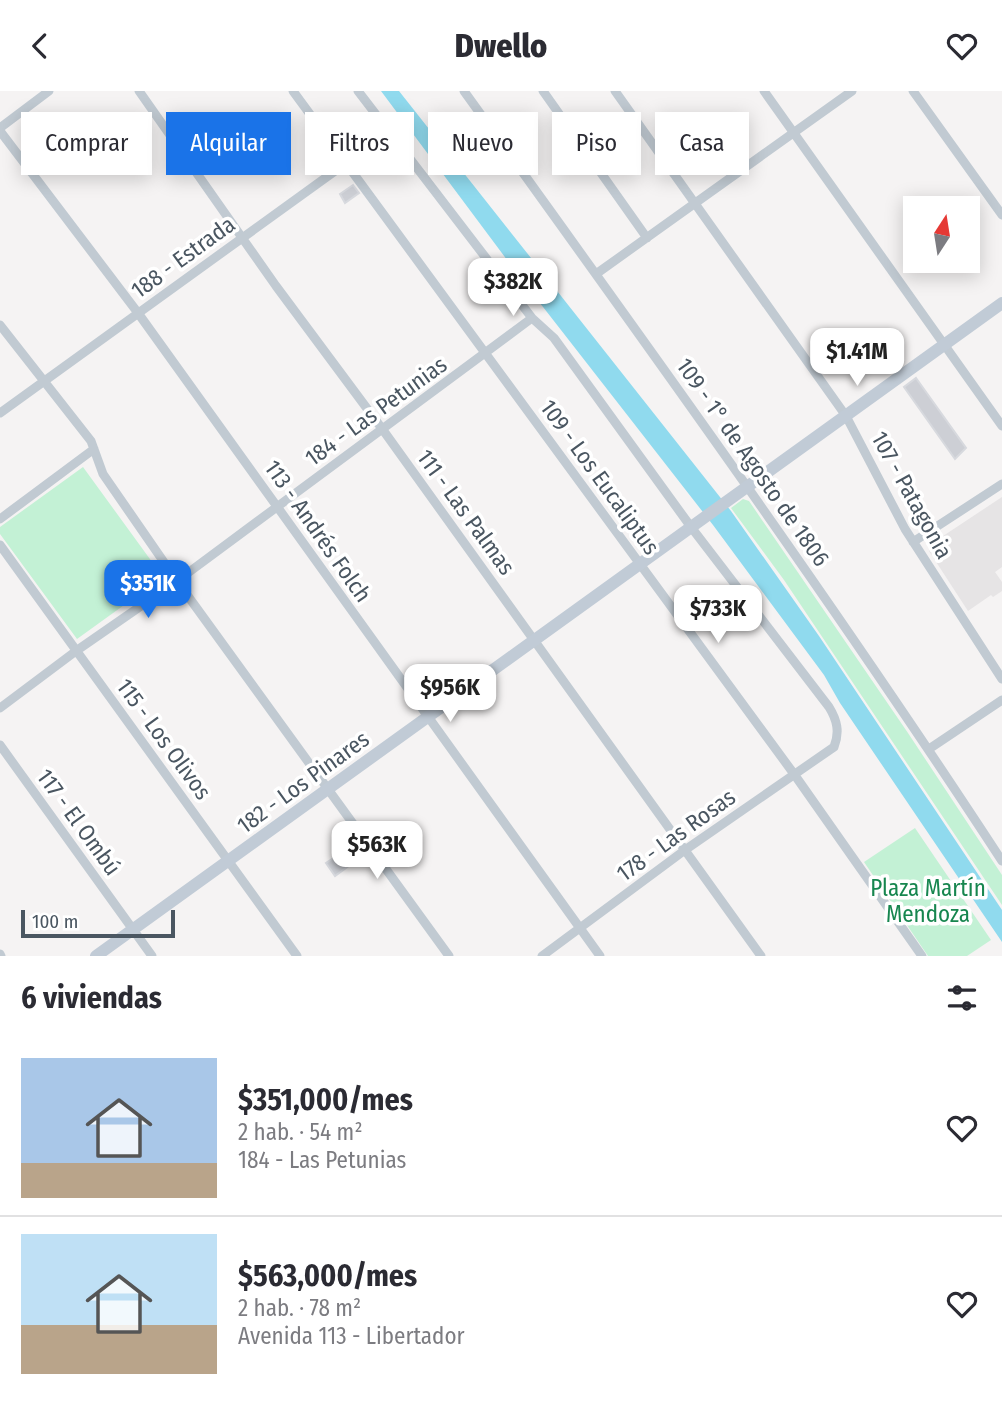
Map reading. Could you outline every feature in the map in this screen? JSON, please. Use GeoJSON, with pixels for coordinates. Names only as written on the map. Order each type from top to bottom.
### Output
{"type":"FeatureCollection","features":[{"type":"Feature","properties":{"kind":"street"},"geometry":{"type":"LineString","coordinates":[[0,129],[49,91]]}},
{"type":"Feature","properties":{"kind":"street","name":"111 - Las Palmas"},"geometry":{"type":"LineString","coordinates":[[139,91],[242,238],[761,956]]}},
{"type":"Feature","properties":{"kind":"street","name":"109 - Los Eucaliptus"},"geometry":{"type":"LineString","coordinates":[[293,91],[309,112]]}},
{"type":"Feature","properties":{"kind":"street"},"geometry":{"type":"LineString","coordinates":[[358,91],[373,112]]}},
{"type":"Feature","properties":{"kind":"street","name":"109 - 1° de Agosto de 1806"},"geometry":{"type":"LineString","coordinates":[[464,91],[748,487],[1002,861]]}},
{"type":"Feature","properties":{"kind":"street"},"geometry":{"type":"LineString","coordinates":[[543,91],[647,238]]}},
{"type":"Feature","properties":{"kind":"street","name":"107 - Patagonia"},"geometry":{"type":"LineString","coordinates":[[615,91],[846,416],[913,542],[1002,679]]}},
{"type":"Feature","properties":{"kind":"street"},"geometry":{"type":"LineString","coordinates":[[764,91],[1002,426]]}},
{"type":"Feature","properties":{"kind":"street"},"geometry":{"type":"LineString","coordinates":[[596,274],[852,91]]}},
{"type":"Feature","properties":{"kind":"street"},"geometry":{"type":"LineString","coordinates":[[913,91],[1002,215]]}},
{"type":"Feature","properties":{"kind":"street","name":"113 - Andrés Folch"},"geometry":{"type":"LineString","coordinates":[[0,129],[138,313],[600,956]]}},
{"type":"Feature","properties":{"kind":"street"},"geometry":{"type":"LineString","coordinates":[[414,166],[532,318],[554,338],[691,527]]}},
{"type":"Feature","properties":{"kind":"street","name":"188 - Estrada"},"geometry":{"type":"LineString","coordinates":[[0,414],[328,175]]}},
{"type":"Feature","properties":{"kind":"street","name":"109 - Los Eucaliptus"},"geometry":{"type":"LineString","coordinates":[[356,175],[794,774],[922,956]]}},
{"type":"Feature","properties":{"kind":"street","name":"182 - Los Pinares"},"geometry":{"type":"LineString","coordinates":[[96,956],[1002,303]]}},
{"type":"Feature","properties":{"kind":"street","name":"184 - Las Petunias"},"geometry":{"type":"LineString","coordinates":[[0,708],[278,507],[532,318]]}},
{"type":"Feature","properties":{"kind":"street"},"geometry":{"type":"LineString","coordinates":[[0,325],[91,441],[103,474],[177,581],[449,956]]}},
{"type":"Feature","properties":{"kind":"street"},"geometry":{"type":"LineString","coordinates":[[0,519],[94,449]]}},
{"type":"Feature","properties":{"kind":"street"},"geometry":{"type":"LineString","coordinates":[[913,542],[1002,484]]}},
{"type":"Feature","properties":{"kind":"street","name":"178 - Las Rosas"},"geometry":{"type":"LineString","coordinates":[[542,956],[685,850],[834,747],[838,730],[829,707],[691,527]]}},
{"type":"Feature","properties":{"kind":"street","name":"115 - Los Olivos"},"geometry":{"type":"LineString","coordinates":[[0,545],[297,956]]}},
{"type":"Feature","properties":{"kind":"street"},"geometry":{"type":"LineString","coordinates":[[929,750],[1002,701]]}},
{"type":"Feature","properties":{"kind":"street","name":"117 - El Ombú"},"geometry":{"type":"LineString","coordinates":[[0,745],[152,956]]}},
{"type":"Feature","properties":{"kind":"shaded area"},"geometry":{"type":"Polygon","coordinates":[[[1002,497],[1002,567],[995,572],[1002,582],[1002,591],[993,597],[991,595],[968,611],[929,551],[931,544],[1002,497]]]}},
{"type":"Feature","properties":{"kind":"green space"},"geometry":{"type":"Polygon","coordinates":[[[83,467],[163,577],[77,639],[0,534],[0,527],[83,467]]]}},
{"type":"Feature","properties":{"kind":"green space"},"geometry":{"type":"Polygon","coordinates":[[[743,499],[749,501],[1002,875],[1002,905],[784,580],[731,508],[743,499]]]}},
{"type":"Feature","properties":{"kind":"green space","name":"Plaza Martín Mendoza"},"geometry":{"type":"Polygon","coordinates":[[[915,828],[991,940],[967,956],[928,956],[864,862],[915,828]]]}},
{"type":"Feature","properties":{"kind":"water"},"geometry":{"type":"Polygon","coordinates":[[[381,91],[399,91],[428,128],[428,154],[414,135],[414,112],[397,112],[381,91]]]}},
{"type":"Feature","properties":{"kind":"water"},"geometry":{"type":"Polygon","coordinates":[[[444,175],[465,175],[731,511],[819,636],[1002,910],[1002,942],[840,703],[824,675],[713,525],[444,175]]]}},
{"type":"Feature","properties":{"kind":"building"},"geometry":{"type":"Polygon","coordinates":[[[353,185],[359,193],[345,203],[340,194],[353,185]]]}},
{"type":"Feature","properties":{"kind":"building"},"geometry":{"type":"Polygon","coordinates":[[[916,378],[966,448],[955,459],[904,387],[916,378]]]}},
{"type":"Feature","properties":{"kind":"building"},"geometry":{"type":"Polygon","coordinates":[[[345,850],[354,862],[335,876],[326,863],[345,850]]]}}]}
